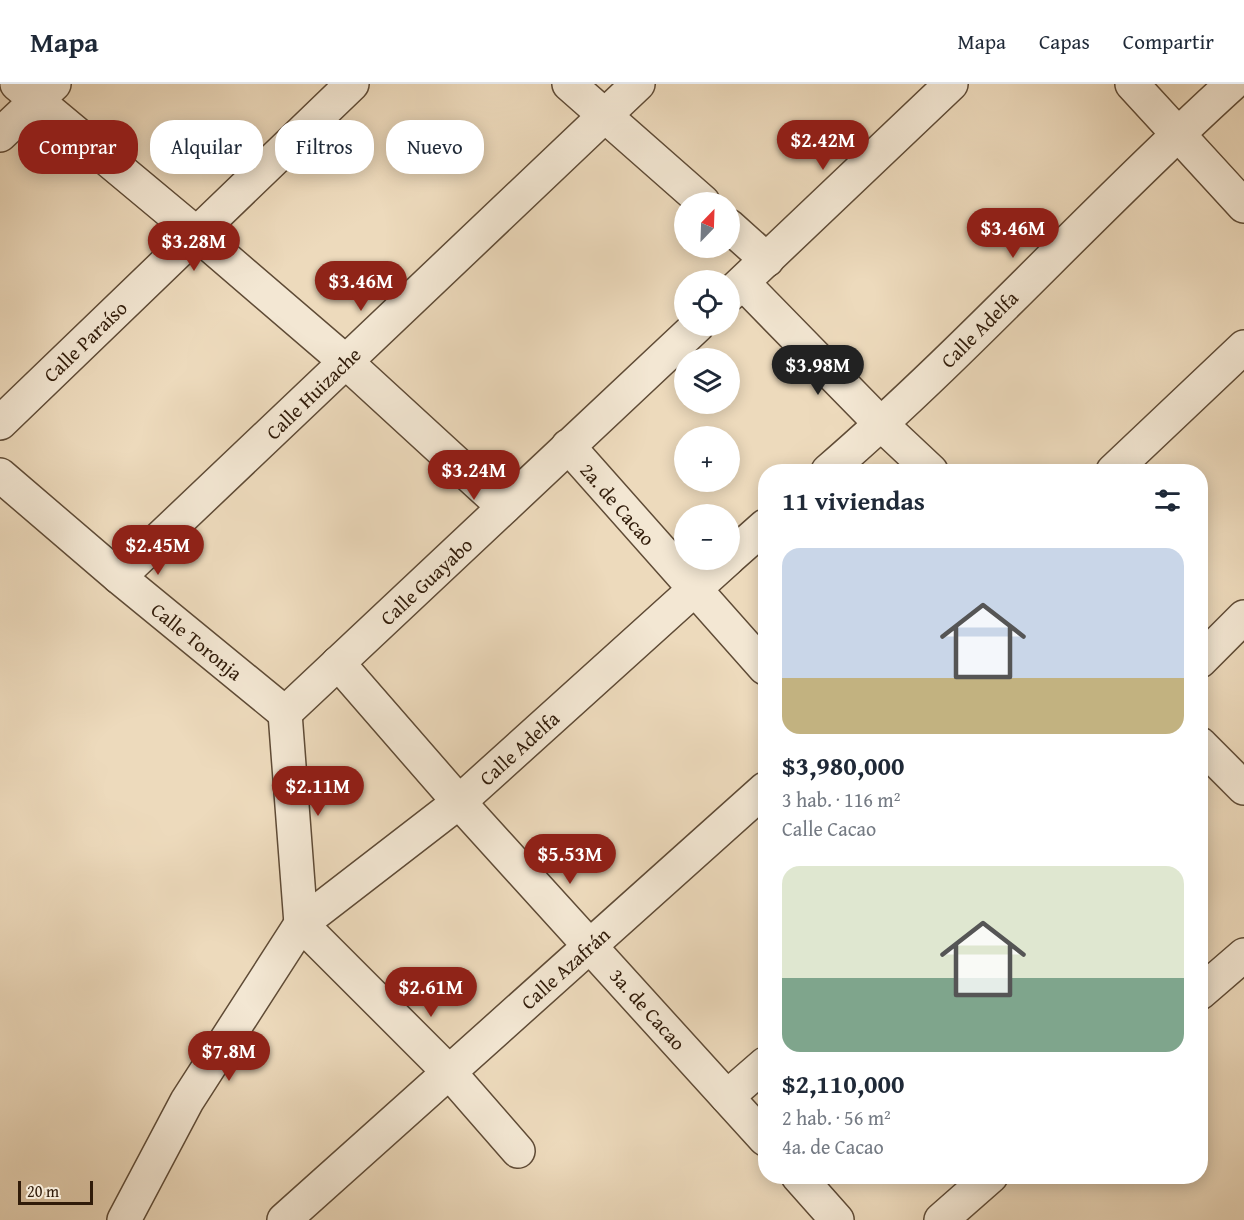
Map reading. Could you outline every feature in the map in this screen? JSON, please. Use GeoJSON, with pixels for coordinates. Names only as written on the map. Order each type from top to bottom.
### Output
{"type":"FeatureCollection","features":[{"type":"Feature","properties":{"kind":"street","name":"Calle Paraíso"},"geometry":{"type":"LineString","coordinates":[[0,423],[352,84]]}},
{"type":"Feature","properties":{"kind":"street"},"geometry":{"type":"LineString","coordinates":[[569,84],[692,192]]}},
{"type":"Feature","properties":{"kind":"street","name":"Calle Huizache"},"geometry":{"type":"LineString","coordinates":[[119,577],[638,84]]}},
{"type":"Feature","properties":{"kind":"street"},"geometry":{"type":"LineString","coordinates":[[740,285],[951,84]]}},
{"type":"Feature","properties":{"kind":"street"},"geometry":{"type":"LineString","coordinates":[[1131,84],[1244,206]]}},
{"type":"Feature","properties":{"kind":"street","name":"Calle Adelfa"},"geometry":{"type":"LineString","coordinates":[[836,464],[882,425],[1176,134],[1232,84]]}},
{"type":"Feature","properties":{"kind":"street"},"geometry":{"type":"LineString","coordinates":[[0,135],[36,90],[197,234],[346,362],[504,507]]}},
{"type":"Feature","properties":{"kind":"street"},"geometry":{"type":"LineString","coordinates":[[740,236],[767,260]]}},
{"type":"Feature","properties":{"kind":"street"},"geometry":{"type":"LineString","coordinates":[[740,293],[924,464]]}},
{"type":"Feature","properties":{"kind":"street","name":"Calle Guayabo"},"geometry":{"type":"LineString","coordinates":[[285,713],[686,336]]}},
{"type":"Feature","properties":{"kind":"street"},"geometry":{"type":"LineString","coordinates":[[1120,464],[1244,347]]}},
{"type":"Feature","properties":{"kind":"street","name":"2a. de Cacao"},"geometry":{"type":"LineString","coordinates":[[568,446],[758,660]]}},
{"type":"Feature","properties":{"kind":"street","name":"Calle Toronja"},"geometry":{"type":"LineString","coordinates":[[0,475],[119,577],[285,713]]}},
{"type":"Feature","properties":{"kind":"street","name":"Calle Adelfa"},"geometry":{"type":"LineString","coordinates":[[740,548],[758,532]]}},
{"type":"Feature","properties":{"kind":"street","name":"Calle Adelfa"},"geometry":{"type":"LineString","coordinates":[[124,1220],[187,1101],[300,924],[459,802],[715,570]]}},
{"type":"Feature","properties":{"kind":"street"},"geometry":{"type":"LineString","coordinates":[[1208,653],[1244,616]]}},
{"type":"Feature","properties":{"kind":"street","name":"3a. de Cacao"},"geometry":{"type":"LineString","coordinates":[[338,663],[459,802],[758,1131]]}},
{"type":"Feature","properties":{"kind":"street"},"geometry":{"type":"LineString","coordinates":[[285,713],[300,924],[449,1072],[518,1151]]}},
{"type":"Feature","properties":{"kind":"street"},"geometry":{"type":"LineString","coordinates":[[1208,752],[1244,788]]}},
{"type":"Feature","properties":{"kind":"street","name":"Calle Azafrán"},"geometry":{"type":"LineString","coordinates":[[284,1220],[758,795]]}},
{"type":"Feature","properties":{"kind":"street"},"geometry":{"type":"LineString","coordinates":[[1208,986],[1244,955]]}},
{"type":"Feature","properties":{"kind":"street"},"geometry":{"type":"LineString","coordinates":[[727,1097],[758,1070]]}},
{"type":"Feature","properties":{"kind":"street"},"geometry":{"type":"LineString","coordinates":[[805,1184],[837,1220]]}},
{"type":"Feature","properties":{"kind":"street"},"geometry":{"type":"LineString","coordinates":[[941,1220],[982,1184]]}}]}
